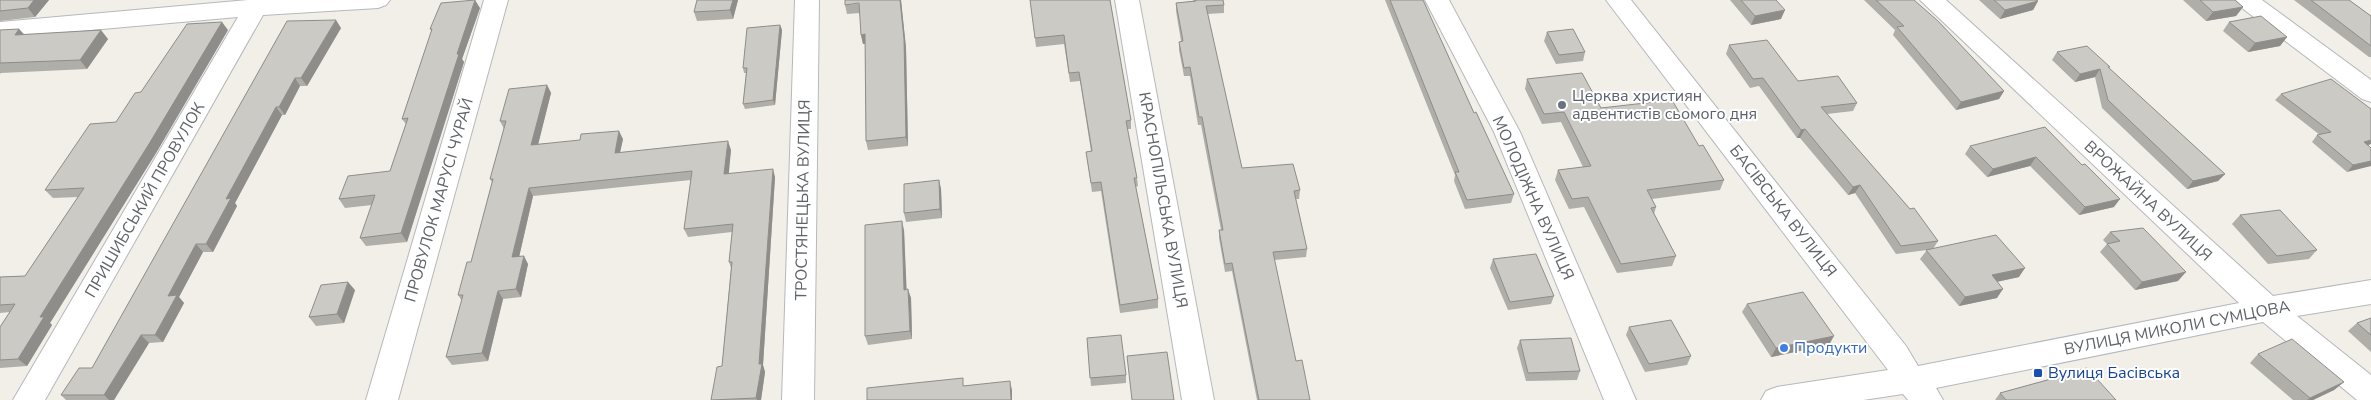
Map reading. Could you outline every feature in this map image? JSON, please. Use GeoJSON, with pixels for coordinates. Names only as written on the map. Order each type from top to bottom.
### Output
{"type":"FeatureCollection","features":[{"type":"Feature","properties":{"kind":"street"},"geometry":{"type":"LineString","coordinates":[[0,30],[258,4],[378,0]]}},
{"type":"Feature","properties":{"kind":"street","name":"ПРОВУЛОК МАРУСІ ЧУРАЙ"},"geometry":{"type":"LineString","coordinates":[[382,400],[496,0]]}},
{"type":"Feature","properties":{"kind":"street","name":"ТРОСТЯНЕЦЬКА ВУЛИЦЯ"},"geometry":{"type":"LineString","coordinates":[[798,400],[808,0]]}},
{"type":"Feature","properties":{"kind":"street","name":"КРАСНОПІЛЬСЬКА ВУЛИЦЯ"},"geometry":{"type":"LineString","coordinates":[[1127,0],[1198,400]]}},
{"type":"Feature","properties":{"kind":"street","name":"МОЛОДІЖНА ВУЛИЦЯ"},"geometry":{"type":"LineString","coordinates":[[1437,0],[1507,132],[1620,400]]}},
{"type":"Feature","properties":{"kind":"street","name":"БАСІВСЬКА ВУЛИЦЯ"},"geometry":{"type":"LineString","coordinates":[[1618,0],[1895,355],[1919,390]]}},
{"type":"Feature","properties":{"kind":"street","name":"ВРОЖАЙНА ВУЛИЦЯ"},"geometry":{"type":"LineString","coordinates":[[1932,0],[2244,290],[2371,393]]}},
{"type":"Feature","properties":{"kind":"street"},"geometry":{"type":"LineString","coordinates":[[2246,0],[2371,94]]}},
{"type":"Feature","properties":{"kind":"street","name":"ПРИШИБСЬКИЙ ПРОВУЛОК"},"geometry":{"type":"LineString","coordinates":[[29,400],[258,4]]}},
{"type":"Feature","properties":{"kind":"street","name":"ВУЛИЦЯ МИКОЛИ СУМЦОВА"},"geometry":{"type":"LineString","coordinates":[[1777,400],[1919,390],[2268,310],[2371,292]]}},
{"type":"Feature","properties":{"kind":"building"},"geometry":{"type":"Polygon","coordinates":[[[0,0],[34,0],[28,8],[0,11],[0,0]]]}},
{"type":"Feature","properties":{"kind":"building"},"geometry":{"type":"Polygon","coordinates":[[[475,0],[401,233],[360,238],[375,195],[339,199],[348,176],[390,171],[408,118],[402,119],[432,29],[430,29],[441,3],[475,0]]]}},
{"type":"Feature","properties":{"kind":"building"},"geometry":{"type":"Polygon","coordinates":[[[697,0],[733,0],[730,10],[694,12],[697,0]]]}},
{"type":"Feature","properties":{"kind":"building"},"geometry":{"type":"Polygon","coordinates":[[[845,0],[900,0],[904,39],[906,137],[866,141],[865,34],[861,35],[859,3],[845,5],[845,0]]]}},
{"type":"Feature","properties":{"kind":"building"},"geometry":{"type":"Polygon","coordinates":[[[1030,0],[1110,0],[1131,120],[1126,121],[1137,178],[1134,178],[1158,299],[1120,305],[1101,182],[1091,183],[1086,152],[1092,151],[1079,72],[1069,73],[1064,35],[1035,38],[1030,0]]]}},
{"type":"Feature","properties":{"kind":"building"},"geometry":{"type":"Polygon","coordinates":[[[1196,0],[1223,0],[1224,5],[1206,6],[1242,168],[1293,164],[1300,190],[1294,191],[1307,249],[1273,252],[1296,361],[1302,360],[1310,400],[1259,400],[1232,263],[1225,264],[1219,230],[1223,230],[1202,117],[1199,117],[1190,67],[1184,68],[1179,42],[1183,41],[1176,3],[1196,0]]]}},
{"type":"Feature","properties":{"kind":"building"},"geometry":{"type":"Polygon","coordinates":[[[1390,0],[1423,0],[1474,113],[1476,112],[1514,194],[1467,200],[1455,172],[1459,172],[1390,0]]]}},
{"type":"Feature","properties":{"kind":"building"},"geometry":{"type":"Polygon","coordinates":[[[1741,0],[1776,0],[1785,10],[1755,16],[1741,0]]]}},
{"type":"Feature","properties":{"kind":"building"},"geometry":{"type":"Polygon","coordinates":[[[1876,0],[1914,0],[1938,21],[2004,91],[1961,102],[1897,27],[1904,26],[1876,0]]]}},
{"type":"Feature","properties":{"kind":"building"},"geometry":{"type":"Polygon","coordinates":[[[1994,0],[2036,0],[2038,1],[2005,10],[1994,0]]]}},
{"type":"Feature","properties":{"kind":"building"},"geometry":{"type":"Polygon","coordinates":[[[2200,0],[2235,0],[2243,7],[2213,12],[2200,0]]]}},
{"type":"Feature","properties":{"kind":"building"},"geometry":{"type":"Polygon","coordinates":[[[2311,0],[2349,0],[2371,16],[2371,46],[2311,0]]]}},
{"type":"Feature","properties":{"kind":"building"},"geometry":{"type":"Polygon","coordinates":[[[2261,16],[2287,37],[2255,43],[2229,22],[2261,16]]]}},
{"type":"Feature","properties":{"kind":"building"},"geometry":{"type":"Polygon","coordinates":[[[336,20],[301,78],[295,78],[279,107],[276,107],[226,199],[231,198],[206,244],[196,244],[168,296],[177,295],[155,335],[141,335],[104,395],[61,395],[79,368],[92,368],[287,21],[336,20]]]}},
{"type":"Feature","properties":{"kind":"building"},"geometry":{"type":"Polygon","coordinates":[[[222,22],[149,144],[40,317],[44,317],[18,359],[0,360],[0,327],[15,304],[0,305],[0,277],[25,276],[84,188],[45,190],[90,124],[116,122],[135,93],[141,92],[187,24],[222,22]]]}},
{"type":"Feature","properties":{"kind":"building"},"geometry":{"type":"Polygon","coordinates":[[[780,25],[773,100],[743,104],[747,68],[743,68],[747,28],[780,25]]]}},
{"type":"Feature","properties":{"kind":"building"},"geometry":{"type":"Polygon","coordinates":[[[19,29],[15,35],[101,30],[80,60],[0,63],[0,30],[19,29]]]}},
{"type":"Feature","properties":{"kind":"building"},"geometry":{"type":"Polygon","coordinates":[[[1573,29],[1585,52],[1559,55],[1547,32],[1573,29]]]}},
{"type":"Feature","properties":{"kind":"building"},"geometry":{"type":"Polygon","coordinates":[[[1767,40],[1798,81],[1838,76],[1857,103],[1821,107],[1910,209],[1914,208],[1938,241],[1901,246],[1860,185],[1853,187],[1805,129],[1801,130],[1763,78],[1753,79],[1729,45],[1767,40]]]}},
{"type":"Feature","properties":{"kind":"building"},"geometry":{"type":"Polygon","coordinates":[[[2087,46],[2225,174],[2193,181],[2108,100],[2100,69],[2080,74],[2057,52],[2087,46]]]}},
{"type":"Feature","properties":{"kind":"building"},"geometry":{"type":"Polygon","coordinates":[[[1582,73],[1601,108],[1672,100],[1699,146],[1703,145],[1724,180],[1647,190],[1656,207],[1651,208],[1676,256],[1621,264],[1588,197],[1572,199],[1558,170],[1591,166],[1564,112],[1544,114],[1527,79],[1582,73]]]}},
{"type":"Feature","properties":{"kind":"building"},"geometry":{"type":"Polygon","coordinates":[[[2331,79],[2371,109],[2371,140],[2364,142],[2371,148],[2371,161],[2353,165],[2317,135],[2331,132],[2281,94],[2331,79]]]}},
{"type":"Feature","properties":{"kind":"building"},"geometry":{"type":"Polygon","coordinates":[[[547,85],[531,145],[580,140],[581,134],[619,131],[615,153],[728,141],[724,174],[773,169],[759,364],[762,364],[756,398],[711,400],[717,367],[722,366],[732,262],[729,262],[733,224],[684,229],[692,171],[529,188],[512,257],[524,256],[516,289],[498,291],[482,353],[446,357],[463,295],[458,295],[467,262],[471,262],[493,179],[490,179],[506,121],[500,121],[509,89],[547,85]]]}},
{"type":"Feature","properties":{"kind":"building"},"geometry":{"type":"Polygon","coordinates":[[[2045,127],[2082,165],[2085,164],[2120,199],[2085,207],[2036,157],[1993,169],[1970,146],[2045,127]]]}},
{"type":"Feature","properties":{"kind":"building"},"geometry":{"type":"Polygon","coordinates":[[[939,180],[940,209],[904,213],[904,184],[939,180]]]}},
{"type":"Feature","properties":{"kind":"building"},"geometry":{"type":"Polygon","coordinates":[[[2280,210],[2317,250],[2277,256],[2240,215],[2280,210]]]}},
{"type":"Feature","properties":{"kind":"building"},"geometry":{"type":"Polygon","coordinates":[[[902,221],[904,290],[908,289],[910,331],[865,336],[865,225],[902,221]]]}},
{"type":"Feature","properties":{"kind":"building"},"geometry":{"type":"Polygon","coordinates":[[[2143,228],[2186,272],[2142,282],[2107,244],[2120,241],[2110,232],[2143,228]]]}},
{"type":"Feature","properties":{"kind":"building"},"geometry":{"type":"Polygon","coordinates":[[[1996,235],[2025,268],[1992,275],[2003,289],[1965,297],[1926,250],[1996,235]]]}},
{"type":"Feature","properties":{"kind":"building"},"geometry":{"type":"Polygon","coordinates":[[[1536,254],[1554,296],[1510,302],[1493,259],[1536,254]]]}},
{"type":"Feature","properties":{"kind":"building"},"geometry":{"type":"Polygon","coordinates":[[[348,282],[337,314],[309,317],[321,285],[348,282]]]}},
{"type":"Feature","properties":{"kind":"building"},"geometry":{"type":"Polygon","coordinates":[[[1803,292],[1834,336],[1776,348],[1747,304],[1803,292]]]}},
{"type":"Feature","properties":{"kind":"building"},"geometry":{"type":"Polygon","coordinates":[[[2371,318],[2371,335],[2357,323],[2371,318]]]}},
{"type":"Feature","properties":{"kind":"building"},"geometry":{"type":"Polygon","coordinates":[[[1671,320],[1691,356],[1649,364],[1629,327],[1671,320]]]}},
{"type":"Feature","properties":{"kind":"building"},"geometry":{"type":"Polygon","coordinates":[[[1121,335],[1126,375],[1090,378],[1087,338],[1121,335]]]}},
{"type":"Feature","properties":{"kind":"building"},"geometry":{"type":"Polygon","coordinates":[[[1571,338],[1580,371],[1528,373],[1520,340],[1571,338]]]}},
{"type":"Feature","properties":{"kind":"building"},"geometry":{"type":"Polygon","coordinates":[[[2292,339],[2344,382],[2310,398],[2258,354],[2292,339]]]}},
{"type":"Feature","properties":{"kind":"building"},"geometry":{"type":"Polygon","coordinates":[[[1167,352],[1174,400],[1132,400],[1127,356],[1167,352]]]}},
{"type":"Feature","properties":{"kind":"building"},"geometry":{"type":"Polygon","coordinates":[[[2087,368],[2116,400],[2006,400],[2000,393],[2051,379],[2049,377],[2087,368]]]}},
{"type":"Feature","properties":{"kind":"building"},"geometry":{"type":"Polygon","coordinates":[[[963,378],[963,386],[1010,381],[1011,400],[867,400],[867,388],[963,378]]]}},
{"type":"Feature","properties":{"kind":"place","name":"Церква християн адвентистів сьомого дня"},"geometry":{"type":"Point","coordinates":[1562,105]}},
{"type":"Feature","properties":{"kind":"place","name":"Продукти"},"geometry":{"type":"Point","coordinates":[1784,348]}},
{"type":"Feature","properties":{"kind":"place","name":"Вулиця Басівська"},"geometry":{"type":"Point","coordinates":[2038,373]}}]}
